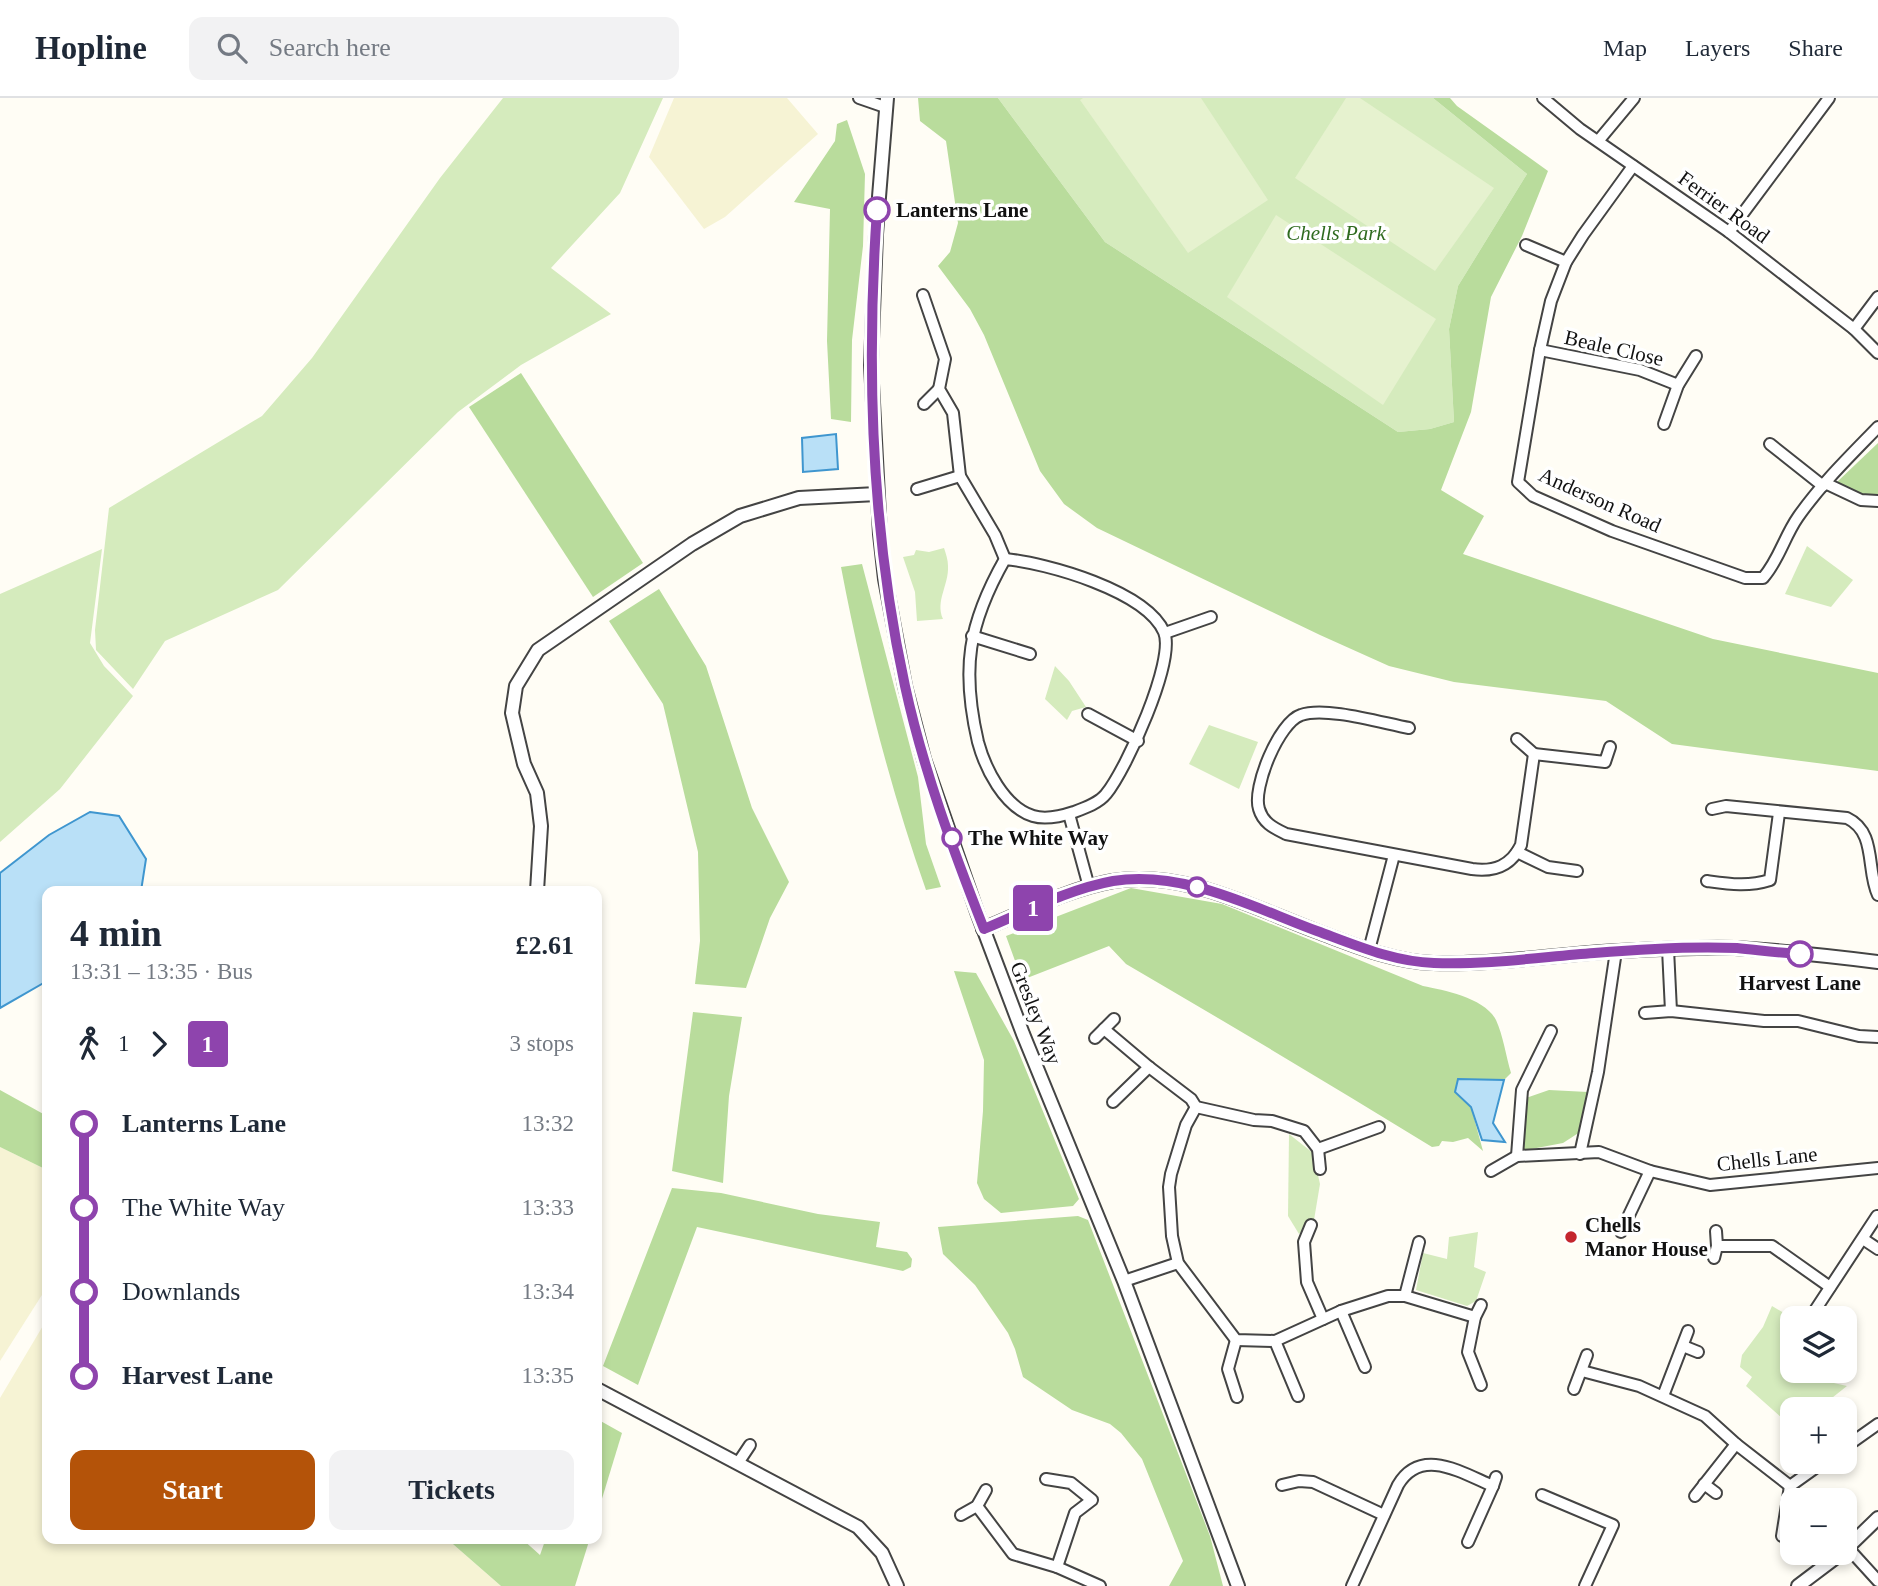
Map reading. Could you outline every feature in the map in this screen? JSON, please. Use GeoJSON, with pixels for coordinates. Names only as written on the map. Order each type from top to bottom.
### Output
{"type":"FeatureCollection","features":[{"type":"Feature","properties":{"kind":"street"},"geometry":{"type":"LineString","coordinates":[[859,98],[886,103]]}},
{"type":"Feature","properties":{"kind":"street","name":"Ferrier Road"},"geometry":{"type":"LineString","coordinates":[[1543,98],[1580,129],[1729,232],[1854,329],[1878,353]]}},
{"type":"Feature","properties":{"kind":"street"},"geometry":{"type":"LineString","coordinates":[[1599,140],[1634,98]]}},
{"type":"Feature","properties":{"kind":"street"},"geometry":{"type":"LineString","coordinates":[[1729,232],[1829,98]]}},
{"type":"Feature","properties":{"kind":"street","name":"Gresley Way"},"geometry":{"type":"LineString","coordinates":[[886,103],[876,233],[871,365],[877,494],[886,579],[905,686],[924,759],[984,929],[1023,1034],[1124,1281],[1238,1586]]}},
{"type":"Feature","properties":{"kind":"street","name":"Anderson Road"},"geometry":{"type":"LineString","coordinates":[[1633,166],[1566,262],[1551,301],[1518,482],[1533,496],[1612,531],[1745,578],[1763,578],[1775,564],[1783,541],[1796,520],[1824,485]]}},
{"type":"Feature","properties":{"kind":"street"},"geometry":{"type":"LineString","coordinates":[[1525,245],[1566,262]]}},
{"type":"Feature","properties":{"kind":"street"},"geometry":{"type":"LineString","coordinates":[[923,295],[945,359],[939,390],[924,404]]}},
{"type":"Feature","properties":{"kind":"street"},"geometry":{"type":"LineString","coordinates":[[1854,329],[1878,297]]}},
{"type":"Feature","properties":{"kind":"street"},"geometry":{"type":"LineString","coordinates":[[930,312],[942,307]]}},
{"type":"Feature","properties":{"kind":"street","name":"Beale Close"},"geometry":{"type":"LineString","coordinates":[[1540,350],[1640,370],[1678,385]]}},
{"type":"Feature","properties":{"kind":"street","name":"Beale Close"},"geometry":{"type":"LineString","coordinates":[[1664,424],[1678,385],[1696,356]]}},
{"type":"Feature","properties":{"kind":"street"},"geometry":{"type":"LineString","coordinates":[[939,390],[953,413],[960,476],[995,534],[1005,559]]}},
{"type":"Feature","properties":{"kind":"street"},"geometry":{"type":"LineString","coordinates":[[1824,485],[1878,427]]}},
{"type":"Feature","properties":{"kind":"street"},"geometry":{"type":"LineString","coordinates":[[1770,444],[1824,485],[1861,500],[1878,501]]}},
{"type":"Feature","properties":{"kind":"street"},"geometry":{"type":"LineString","coordinates":[[917,489],[960,476]]}},
{"type":"Feature","properties":{"kind":"street"},"geometry":{"type":"LineString","coordinates":[[537,886],[541,826],[537,793],[524,764],[512,713],[516,686],[538,650],[692,544],[740,516],[799,498],[877,494]]}},
{"type":"Feature","properties":{"kind":"street"},"geometry":{"type":"LineString","coordinates":[[1005,559],[1032,562],[1131,598],[1155,618],[1165,633],[1166,647],[1138,741],[1106,795],[1069,814],[1048,818],[1034,817],[1020,810],[1003,792],[982,755],[968,685],[972,636],[991,584],[1005,559]]}},
{"type":"Feature","properties":{"kind":"street"},"geometry":{"type":"LineString","coordinates":[[1165,633],[1211,617]]}},
{"type":"Feature","properties":{"kind":"street"},"geometry":{"type":"LineString","coordinates":[[972,636],[1030,654]]}},
{"type":"Feature","properties":{"kind":"street"},"geometry":{"type":"LineString","coordinates":[[1409,728],[1326,712],[1302,714],[1292,720],[1283,730],[1257,792],[1258,808],[1264,820],[1286,834],[1489,870],[1507,863],[1521,845],[1534,754]]}},
{"type":"Feature","properties":{"kind":"street"},"geometry":{"type":"LineString","coordinates":[[1088,714],[1138,741]]}},
{"type":"Feature","properties":{"kind":"street"},"geometry":{"type":"LineString","coordinates":[[1517,739],[1534,754],[1605,762],[1609,747]]}},
{"type":"Feature","properties":{"kind":"street"},"geometry":{"type":"LineString","coordinates":[[1712,808],[1726,806],[1847,818],[1857,823],[1866,836],[1872,881],[1878,895]]}},
{"type":"Feature","properties":{"kind":"street"},"geometry":{"type":"LineString","coordinates":[[1707,880],[1755,885],[1770,880],[1779,813]]}},
{"type":"Feature","properties":{"kind":"street"},"geometry":{"type":"LineString","coordinates":[[1069,814],[1089,887]]}},
{"type":"Feature","properties":{"kind":"street"},"geometry":{"type":"LineString","coordinates":[[1517,852],[1548,867],[1577,871]]}},
{"type":"Feature","properties":{"kind":"street"},"geometry":{"type":"LineString","coordinates":[[1369,950],[1394,855]]}},
{"type":"Feature","properties":{"kind":"street"},"geometry":{"type":"LineString","coordinates":[[984,929],[1089,887],[1112,881],[1143,879],[1186,884],[1399,959],[1436,963],[1616,951],[1735,948],[1878,962]]}},
{"type":"Feature","properties":{"kind":"street"},"geometry":{"type":"LineString","coordinates":[[1668,949],[1671,1010]]}},
{"type":"Feature","properties":{"kind":"street"},"geometry":{"type":"LineString","coordinates":[[1580,1154],[1598,1072],[1616,951]]}},
{"type":"Feature","properties":{"kind":"street"},"geometry":{"type":"LineString","coordinates":[[1645,1013],[1671,1010],[1764,1021],[1798,1021],[1858,1036],[1878,1037]]}},
{"type":"Feature","properties":{"kind":"street"},"geometry":{"type":"LineString","coordinates":[[1095,1038],[1114,1019]]}},
{"type":"Feature","properties":{"kind":"street"},"geometry":{"type":"LineString","coordinates":[[1104,1029],[1191,1099],[1196,1107],[1254,1120],[1272,1121],[1304,1131],[1318,1149],[1320,1169]]}},
{"type":"Feature","properties":{"kind":"street"},"geometry":{"type":"LineString","coordinates":[[1517,1156],[1522,1090],[1551,1031]]}},
{"type":"Feature","properties":{"kind":"street"},"geometry":{"type":"LineString","coordinates":[[1118,1103],[1149,1067]]}},
{"type":"Feature","properties":{"kind":"street"},"geometry":{"type":"LineString","coordinates":[[1196,1107],[1186,1125],[1169,1187],[1172,1236],[1178,1263],[1236,1340]]}},
{"type":"Feature","properties":{"kind":"street"},"geometry":{"type":"LineString","coordinates":[[1318,1149],[1380,1127]]}},
{"type":"Feature","properties":{"kind":"street"},"geometry":{"type":"LineString","coordinates":[[1358,1135],[1362,1147]]}},
{"type":"Feature","properties":{"kind":"street","name":"Chells Lane"},"geometry":{"type":"LineString","coordinates":[[1490,1171],[1517,1156],[1599,1152],[1650,1171],[1710,1185],[1878,1168]]}},
{"type":"Feature","properties":{"kind":"street"},"geometry":{"type":"LineString","coordinates":[[1620,1232],[1650,1171]]}},
{"type":"Feature","properties":{"kind":"street"},"geometry":{"type":"LineString","coordinates":[[1818,1306],[1877,1216]]}},
{"type":"Feature","properties":{"kind":"street"},"geometry":{"type":"LineString","coordinates":[[1311,1225],[1304,1242],[1307,1282],[1323,1319]]}},
{"type":"Feature","properties":{"kind":"street"},"geometry":{"type":"LineString","coordinates":[[1714,1258],[1717,1246],[1716,1231]]}},
{"type":"Feature","properties":{"kind":"street"},"geometry":{"type":"LineString","coordinates":[[1863,1239],[1878,1249]]}},
{"type":"Feature","properties":{"kind":"street"},"geometry":{"type":"LineString","coordinates":[[1290,1241],[1304,1242]]}},
{"type":"Feature","properties":{"kind":"street"},"geometry":{"type":"LineString","coordinates":[[1405,1296],[1419,1242]]}},
{"type":"Feature","properties":{"kind":"street"},"geometry":{"type":"LineString","coordinates":[[1717,1246],[1772,1246],[1830,1287]]}},
{"type":"Feature","properties":{"kind":"street"},"geometry":{"type":"LineString","coordinates":[[1124,1281],[1178,1263]]}},
{"type":"Feature","properties":{"kind":"street"},"geometry":{"type":"LineString","coordinates":[[1236,1340],[1275,1341],[1372,1300],[1405,1296],[1475,1317]]}},
{"type":"Feature","properties":{"kind":"street"},"geometry":{"type":"LineString","coordinates":[[1481,1305],[1475,1317],[1468,1352],[1481,1385]]}},
{"type":"Feature","properties":{"kind":"street"},"geometry":{"type":"LineString","coordinates":[[1341,1311],[1365,1367]]}},
{"type":"Feature","properties":{"kind":"street"},"geometry":{"type":"LineString","coordinates":[[1663,1396],[1688,1331]]}},
{"type":"Feature","properties":{"kind":"street"},"geometry":{"type":"LineString","coordinates":[[1236,1340],[1228,1369],[1237,1397]]}},
{"type":"Feature","properties":{"kind":"street"},"geometry":{"type":"LineString","coordinates":[[1275,1341],[1298,1396]]}},
{"type":"Feature","properties":{"kind":"street"},"geometry":{"type":"LineString","coordinates":[[1683,1346],[1698,1352]]}},
{"type":"Feature","properties":{"kind":"street"},"geometry":{"type":"LineString","coordinates":[[1574,1389],[1587,1355]]}},
{"type":"Feature","properties":{"kind":"street"},"geometry":{"type":"LineString","coordinates":[[1582,1371],[1639,1386],[1705,1416],[1790,1486],[1807,1474]]}},
{"type":"Feature","properties":{"kind":"street"},"geometry":{"type":"LineString","coordinates":[[602,1392],[859,1527],[882,1553],[897,1586]]}},
{"type":"Feature","properties":{"kind":"street"},"geometry":{"type":"LineString","coordinates":[[1857,1439],[1878,1424]]}},
{"type":"Feature","properties":{"kind":"street"},"geometry":{"type":"LineString","coordinates":[[1695,1496],[1736,1444]]}},
{"type":"Feature","properties":{"kind":"street"},"geometry":{"type":"LineString","coordinates":[[737,1464],[750,1445]]}},
{"type":"Feature","properties":{"kind":"street"},"geometry":{"type":"LineString","coordinates":[[1352,1586],[1402,1478],[1418,1466],[1441,1464],[1494,1481],[1468,1542]]}},
{"type":"Feature","properties":{"kind":"street"},"geometry":{"type":"LineString","coordinates":[[1046,1479],[1071,1483],[1092,1500],[1076,1513],[1057,1567]]}},
{"type":"Feature","properties":{"kind":"street"},"geometry":{"type":"LineString","coordinates":[[1282,1485],[1304,1480],[1313,1482],[1384,1515]]}},
{"type":"Feature","properties":{"kind":"street"},"geometry":{"type":"LineString","coordinates":[[1704,1484],[1716,1493]]}},
{"type":"Feature","properties":{"kind":"street"},"geometry":{"type":"LineString","coordinates":[[961,1515],[977,1506],[986,1490]]}},
{"type":"Feature","properties":{"kind":"street"},"geometry":{"type":"LineString","coordinates":[[1542,1495],[1613,1525],[1584,1586]]}},
{"type":"Feature","properties":{"kind":"street"},"geometry":{"type":"LineString","coordinates":[[977,1506],[1013,1554],[1057,1567],[1100,1586]]}},
{"type":"Feature","properties":{"kind":"street"},"geometry":{"type":"LineString","coordinates":[[1771,1517],[1780,1517]]}},
{"type":"Feature","properties":{"kind":"street"},"geometry":{"type":"LineString","coordinates":[[1857,1538],[1878,1518]]}},
{"type":"Feature","properties":{"kind":"street"},"geometry":{"type":"LineString","coordinates":[[1857,1561],[1878,1581]]}},
{"type":"Feature","properties":{"kind":"street"},"geometry":{"type":"LineString","coordinates":[[1798,1586],[1825,1565]]}},
{"type":"Feature","properties":{"kind":"shaded area"},"geometry":{"type":"Polygon","coordinates":[[[674,98],[787,98],[818,134],[725,217],[704,229],[649,157],[674,98]]]}},
{"type":"Feature","properties":{"kind":"shaded area"},"geometry":{"type":"Polygon","coordinates":[[[0,1147],[42,1168],[42,1295],[0,1361],[0,1147]]]}},
{"type":"Feature","properties":{"kind":"shaded area"},"geometry":{"type":"Polygon","coordinates":[[[42,1327],[42,1544],[453,1544],[501,1586],[0,1586],[0,1398],[42,1327]]]}},
{"type":"Feature","properties":{"kind":"green space"},"geometry":{"type":"Polygon","coordinates":[[[503,98],[663,98],[620,193],[551,268],[611,314],[521,365],[458,412],[278,590],[165,641],[133,689],[96,650],[95,630],[109,508],[262,416],[312,358],[440,178],[503,98]]]}},
{"type":"Feature","properties":{"kind":"green space"},"geometry":{"type":"Polygon","coordinates":[[[918,98],[998,98],[1105,242],[1398,432],[1430,429],[1454,422],[1449,329],[1458,286],[1527,174],[1433,98],[1450,98],[1457,106],[1548,171],[1522,236],[1491,297],[1471,412],[1441,490],[1484,516],[1463,554],[1713,639],[1878,673],[1878,771],[1672,744],[1606,701],[1454,682],[1389,666],[1097,528],[1064,504],[1040,471],[984,335],[970,309],[938,266],[950,252],[958,223],[946,141],[920,121],[918,98]]]}},
{"type":"Feature","properties":{"kind":"green space","name":"Chells Park"},"geometry":{"type":"Polygon","coordinates":[[[998,98],[1433,98],[1527,174],[1458,286],[1449,329],[1454,422],[1430,429],[1398,432],[1105,242],[998,98]]]}},
{"type":"Feature","properties":{"kind":"green space"},"geometry":{"type":"Polygon","coordinates":[[[1201,98],[1268,200],[1188,253],[1080,100],[1201,98]]]}},
{"type":"Feature","properties":{"kind":"green space"},"geometry":{"type":"Polygon","coordinates":[[[1346,98],[1360,98],[1494,188],[1435,271],[1295,178],[1346,98]]]}},
{"type":"Feature","properties":{"kind":"green space"},"geometry":{"type":"Polygon","coordinates":[[[847,120],[865,174],[863,246],[852,340],[851,422],[831,419],[827,341],[830,209],[794,202],[835,141],[837,124],[847,120]]]}},
{"type":"Feature","properties":{"kind":"green space"},"geometry":{"type":"Polygon","coordinates":[[[1276,215],[1436,319],[1383,405],[1227,297],[1276,215]]]}},
{"type":"Feature","properties":{"kind":"green space"},"geometry":{"type":"Polygon","coordinates":[[[521,373],[643,563],[593,597],[469,407],[521,373]]]}},
{"type":"Feature","properties":{"kind":"green space"},"geometry":{"type":"Polygon","coordinates":[[[1878,443],[1878,495],[1863,495],[1837,482],[1878,443]]]}},
{"type":"Feature","properties":{"kind":"green space"},"geometry":{"type":"Polygon","coordinates":[[[1807,546],[1853,580],[1831,607],[1785,594],[1807,546]]]}},
{"type":"Feature","properties":{"kind":"green space"},"geometry":{"type":"Polygon","coordinates":[[[944,548],[948,566],[941,599],[943,619],[917,621],[915,592],[903,557],[914,555],[916,550],[929,552],[944,548]]]}},
{"type":"Feature","properties":{"kind":"green space"},"geometry":{"type":"Polygon","coordinates":[[[102,549],[90,643],[104,666],[133,696],[60,789],[0,842],[0,594],[102,549]]]}},
{"type":"Feature","properties":{"kind":"green space"},"geometry":{"type":"Polygon","coordinates":[[[862,564],[918,777],[926,844],[941,887],[926,890],[888,771],[867,690],[841,567],[862,564]]]}},
{"type":"Feature","properties":{"kind":"green space"},"geometry":{"type":"Polygon","coordinates":[[[659,589],[706,666],[752,808],[789,882],[770,918],[746,988],[695,984],[700,941],[698,852],[663,704],[609,621],[659,589]]]}},
{"type":"Feature","properties":{"kind":"green space"},"geometry":{"type":"Polygon","coordinates":[[[1055,666],[1069,681],[1086,707],[1072,711],[1067,720],[1045,699],[1055,666]]]}},
{"type":"Feature","properties":{"kind":"green space"},"geometry":{"type":"Polygon","coordinates":[[[1209,725],[1258,742],[1239,789],[1189,764],[1209,725]]]}},
{"type":"Feature","properties":{"kind":"green space"},"geometry":{"type":"Polygon","coordinates":[[[1131,888],[1222,904],[1423,986],[1463,996],[1483,1006],[1496,1020],[1511,1073],[1504,1080],[1458,1080],[1455,1092],[1471,1107],[1483,1151],[1468,1138],[1453,1142],[1442,1141],[1439,1146],[1432,1147],[1126,964],[1109,946],[1022,980],[1006,936],[1131,888]]]}},
{"type":"Feature","properties":{"kind":"green space"},"geometry":{"type":"Polygon","coordinates":[[[954,971],[976,973],[1014,1041],[1079,1199],[1073,1206],[1001,1213],[984,1199],[977,1183],[984,1060],[954,971]]]}},
{"type":"Feature","properties":{"kind":"green space"},"geometry":{"type":"Polygon","coordinates":[[[693,1012],[742,1017],[729,1096],[723,1183],[672,1171],[693,1012]]]}},
{"type":"Feature","properties":{"kind":"green space"},"geometry":{"type":"Polygon","coordinates":[[[0,1090],[42,1113],[42,1168],[0,1147],[0,1090]]]}},
{"type":"Feature","properties":{"kind":"green space"},"geometry":{"type":"Polygon","coordinates":[[[1549,1090],[1588,1092],[1580,1132],[1563,1143],[1526,1150],[1523,1148],[1526,1098],[1549,1090]]]}},
{"type":"Feature","properties":{"kind":"green space"},"geometry":{"type":"Polygon","coordinates":[[[1289,1134],[1313,1153],[1320,1184],[1314,1220],[1299,1234],[1288,1216],[1289,1134]]]}},
{"type":"Feature","properties":{"kind":"green space"},"geometry":{"type":"Polygon","coordinates":[[[672,1188],[721,1193],[818,1214],[880,1222],[876,1247],[907,1252],[912,1259],[911,1267],[903,1271],[697,1227],[638,1385],[603,1366],[672,1188]]]}},
{"type":"Feature","properties":{"kind":"green space"},"geometry":{"type":"Polygon","coordinates":[[[1078,1216],[1088,1220],[1210,1536],[1223,1586],[1169,1586],[1183,1561],[1142,1459],[1110,1424],[1072,1410],[1023,1377],[1008,1333],[975,1285],[943,1254],[938,1227],[1078,1216]]]}},
{"type":"Feature","properties":{"kind":"green space"},"geometry":{"type":"Polygon","coordinates":[[[1478,1232],[1474,1267],[1486,1272],[1476,1301],[1467,1306],[1416,1290],[1423,1253],[1447,1259],[1449,1237],[1478,1232]]]}},
{"type":"Feature","properties":{"kind":"green space"},"geometry":{"type":"Polygon","coordinates":[[[1772,1306],[1780,1311],[1780,1383],[1834,1383],[1847,1386],[1833,1397],[1780,1397],[1780,1416],[1746,1386],[1752,1377],[1740,1367],[1742,1355],[1763,1327],[1772,1306]]]}},
{"type":"Feature","properties":{"kind":"green space"},"geometry":{"type":"Polygon","coordinates":[[[602,1422],[622,1433],[602,1499],[602,1422]]]}},
{"type":"Feature","properties":{"kind":"green space"},"geometry":{"type":"Polygon","coordinates":[[[453,1544],[528,1544],[540,1555],[544,1544],[588,1544],[575,1586],[501,1586],[453,1544]]]}},
{"type":"Feature","properties":{"kind":"water"},"geometry":{"type":"Polygon","coordinates":[[[836,434],[838,469],[803,472],[802,438],[836,434]]]}},
{"type":"Feature","properties":{"kind":"water"},"geometry":{"type":"Polygon","coordinates":[[[90,812],[119,816],[146,859],[142,886],[42,886],[42,984],[0,1008],[0,873],[49,835],[90,812]]]}},
{"type":"Feature","properties":{"kind":"water"},"geometry":{"type":"Polygon","coordinates":[[[1458,1079],[1504,1080],[1493,1123],[1505,1142],[1482,1140],[1471,1107],[1455,1092],[1458,1079]]]}},
{"type":"Feature","properties":{"kind":"bus line","name":"1"},"geometry":{"type":"LineString","coordinates":[[877,210],[871,365],[877,494],[886,579],[905,686],[924,759],[984,929],[1089,887],[1112,881],[1143,879],[1163,880],[1204,889],[1345,942],[1416,962],[1459,962],[1668,949],[1735,948],[1800,954]]}},
{"type":"Feature","properties":{"kind":"place","name":"Lanterns Lane"},"geometry":{"type":"Point","coordinates":[877,210]}},
{"type":"Feature","properties":{"kind":"place","name":"The White Way"},"geometry":{"type":"Point","coordinates":[952,838]}},
{"type":"Feature","properties":{"kind":"place","name":"Harvest Lane"},"geometry":{"type":"Point","coordinates":[1800,954]}},
{"type":"Feature","properties":{"kind":"place","name":"Chells Manor House"},"geometry":{"type":"Point","coordinates":[1571,1237]}}]}
